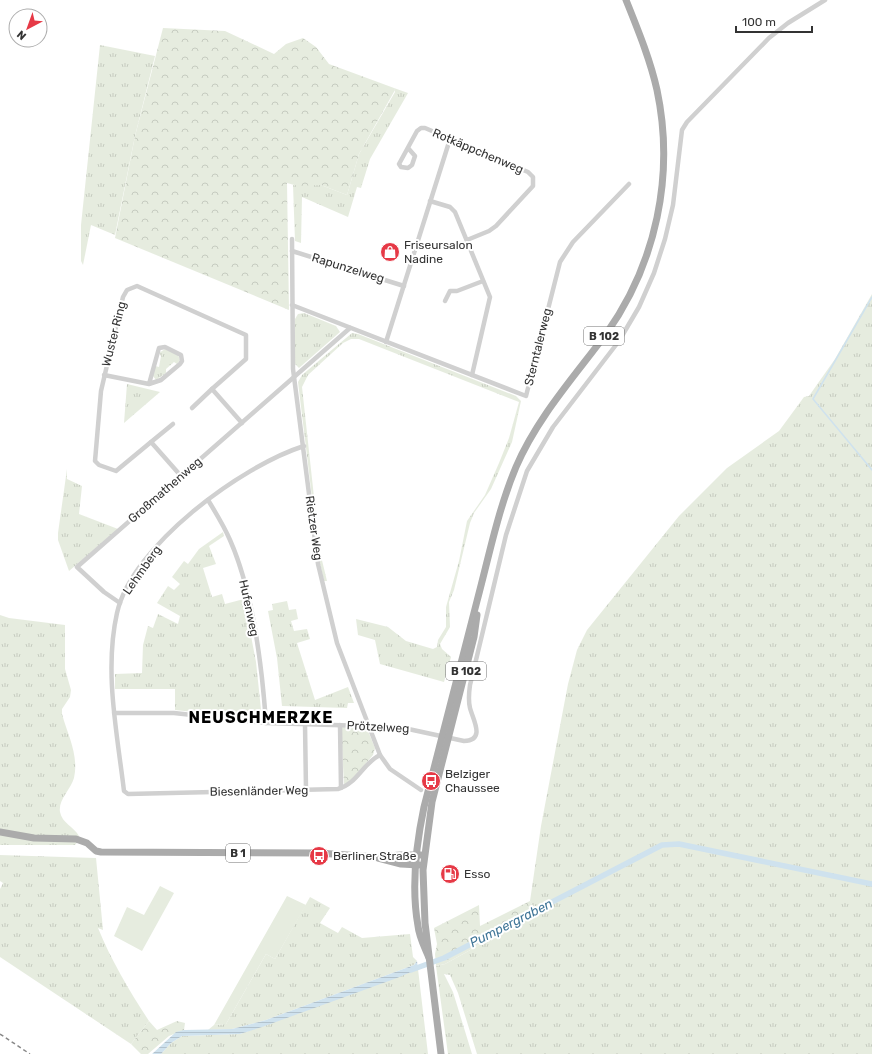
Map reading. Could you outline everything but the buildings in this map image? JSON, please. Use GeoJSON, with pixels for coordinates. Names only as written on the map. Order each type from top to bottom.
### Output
{"type":"FeatureCollection","features":[{"type":"Feature","properties":{"kind":"main road","name":"B 102"},"geometry":{"type":"LineString","coordinates":[[424,859],[432,802],[446,737],[477,603],[504,500],[517,465],[536,430],[607,332],[627,301],[642,268],[655,226],[663,167],[661,114],[650,65],[626,0]]}},
{"type":"Feature","properties":{"kind":"main road","name":"B 102"},"geometry":{"type":"LineString","coordinates":[[415,866],[422,818],[446,737]]}},
{"type":"Feature","properties":{"kind":"main road","name":"B 1"},"geometry":{"type":"LineString","coordinates":[[0,832],[27,838],[62,837],[79,840],[101,852],[319,853],[375,857],[416,855],[424,859]]}},
{"type":"Feature","properties":{"kind":"main road","name":"B 1"},"geometry":{"type":"LineString","coordinates":[[375,857],[415,866]]}},
{"type":"Feature","properties":{"kind":"main road"},"geometry":{"type":"LineString","coordinates":[[424,859],[415,866],[418,928],[429,958]]}},
{"type":"Feature","properties":{"kind":"main road"},"geometry":{"type":"LineString","coordinates":[[424,859],[423,898],[441,1054]]}},
{"type":"Feature","properties":{"kind":"street","name":"Prötzelweg"},"geometry":{"type":"LineString","coordinates":[[114,713],[180,713],[266,723],[412,729],[468,741],[476,735],[477,730],[469,705],[470,685],[506,535],[518,495],[528,471],[546,437],[619,341],[650,285],[668,229],[678,175],[681,134],[687,122],[769,38],[788,23],[825,0]]}},
{"type":"Feature","properties":{"kind":"street","name":"Rotkäppchenweg"},"geometry":{"type":"LineString","coordinates":[[408,148],[417,131],[423,128],[528,172],[535,180],[532,188],[492,230],[467,240]]}},
{"type":"Feature","properties":{"kind":"street"},"geometry":{"type":"LineString","coordinates":[[386,342],[450,139]]}},
{"type":"Feature","properties":{"kind":"street","name":"Sterntalerweg"},"geometry":{"type":"LineString","coordinates":[[292,305],[526,396],[560,262],[573,242],[629,184]]}},
{"type":"Feature","properties":{"kind":"street"},"geometry":{"type":"LineString","coordinates":[[430,201],[454,210],[490,297],[490,303],[472,375]]}},
{"type":"Feature","properties":{"kind":"street","name":"Rietzer Weg"},"geometry":{"type":"LineString","coordinates":[[292,238],[292,305],[295,377],[317,556],[329,614],[342,657],[380,755],[390,769],[420,790]]}},
{"type":"Feature","properties":{"kind":"street","name":"Rapunzelweg"},"geometry":{"type":"LineString","coordinates":[[292,251],[404,286]]}},
{"type":"Feature","properties":{"kind":"street"},"geometry":{"type":"LineString","coordinates":[[445,301],[450,291],[457,291],[483,281]]}},
{"type":"Feature","properties":{"kind":"street","name":"Wuster Ring"},"geometry":{"type":"LineString","coordinates":[[173,424],[116,471],[96,462],[100,399],[104,375],[123,297],[127,290],[137,286],[246,334],[246,359],[192,408]]}},
{"type":"Feature","properties":{"kind":"street"},"geometry":{"type":"LineString","coordinates":[[295,377],[350,328]]}},
{"type":"Feature","properties":{"kind":"street"},"geometry":{"type":"LineString","coordinates":[[104,375],[150,384],[161,380],[180,364],[182,361],[181,355],[165,347],[159,348],[150,384]]}},
{"type":"Feature","properties":{"kind":"street","name":"Großmathenweg"},"geometry":{"type":"LineString","coordinates":[[120,603],[104,592],[77,567],[295,377]]}},
{"type":"Feature","properties":{"kind":"street"},"geometry":{"type":"LineString","coordinates":[[212,389],[242,424]]}},
{"type":"Feature","properties":{"kind":"street"},"geometry":{"type":"LineString","coordinates":[[151,442],[180,476]]}},
{"type":"Feature","properties":{"kind":"street","name":"Lehmberg"},"geometry":{"type":"LineString","coordinates":[[125,793],[114,713],[112,652],[115,626],[120,603],[133,579],[156,548],[177,526],[208,500],[258,466],[304,446]]}},
{"type":"Feature","properties":{"kind":"street","name":"Hufenweg"},"geometry":{"type":"LineString","coordinates":[[208,500],[230,540],[245,583],[262,675],[266,723]]}},
{"type":"Feature","properties":{"kind":"street"},"geometry":{"type":"LineString","coordinates":[[305,724],[306,790]]}},
{"type":"Feature","properties":{"kind":"street"},"geometry":{"type":"LineString","coordinates":[[340,725],[341,788],[352,782],[368,763],[380,755]]}},
{"type":"Feature","properties":{"kind":"street","name":"Biesenländer Weg"},"geometry":{"type":"LineString","coordinates":[[125,793],[341,788]]}},
{"type":"Feature","properties":{"kind":"green space"},"geometry":{"type":"Polygon","coordinates":[[[163,28],[225,31],[274,54],[286,44],[303,38],[316,47],[329,64],[394,88],[395,90],[359,154],[347,195],[321,185],[298,186],[287,183],[289,310],[115,238],[135,136],[163,28]]]}},
{"type":"Feature","properties":{"kind":"green space"},"geometry":{"type":"Polygon","coordinates":[[[100,45],[155,56],[135,136],[115,235],[91,225],[83,265],[81,261],[81,225],[100,45]]]}},
{"type":"Feature","properties":{"kind":"green space"},"geometry":{"type":"Polygon","coordinates":[[[394,88],[408,93],[370,159],[361,188],[357,187],[348,217],[302,197],[301,243],[295,241],[293,185],[321,185],[347,195],[359,154],[395,92],[394,88]]]}},
{"type":"Feature","properties":{"kind":"green space"},"geometry":{"type":"Polygon","coordinates":[[[872,294],[872,1054],[477,1054],[458,993],[450,975],[444,974],[453,992],[472,1054],[448,1054],[436,966],[445,964],[537,913],[530,901],[541,826],[568,684],[577,650],[587,630],[679,516],[727,468],[779,431],[804,397],[809,396],[835,359],[872,294]]]}},
{"type":"Feature","properties":{"kind":"green space"},"geometry":{"type":"Polygon","coordinates":[[[304,313],[336,326],[340,332],[299,368],[295,364],[295,319],[298,314],[304,313]]]}},
{"type":"Feature","properties":{"kind":"green space"},"geometry":{"type":"Polygon","coordinates":[[[352,333],[358,334],[516,396],[521,401],[512,442],[491,489],[474,513],[470,523],[454,590],[449,602],[450,627],[440,644],[442,649],[451,657],[444,682],[380,664],[375,640],[358,635],[356,619],[388,627],[406,641],[433,649],[437,647],[438,640],[446,627],[446,607],[459,561],[467,521],[485,495],[499,463],[509,438],[519,402],[359,339],[351,339],[343,343],[308,375],[302,387],[320,552],[327,581],[324,581],[320,563],[298,382],[302,375],[352,333]]]}},
{"type":"Feature","properties":{"kind":"green space"},"geometry":{"type":"Polygon","coordinates":[[[165,349],[178,355],[180,360],[177,364],[174,362],[166,369],[166,373],[156,380],[153,376],[155,366],[159,367],[161,356],[159,353],[165,349]]]}},
{"type":"Feature","properties":{"kind":"green space"},"geometry":{"type":"Polygon","coordinates":[[[127,384],[160,392],[124,423],[127,384]]]}},
{"type":"Feature","properties":{"kind":"green space"},"geometry":{"type":"Polygon","coordinates":[[[67,469],[67,479],[82,486],[79,514],[118,529],[69,571],[58,540],[67,469]]]}},
{"type":"Feature","properties":{"kind":"green space"},"geometry":{"type":"Polygon","coordinates":[[[223,532],[224,536],[209,546],[216,564],[203,568],[212,597],[222,594],[225,604],[244,599],[256,662],[262,719],[175,710],[175,689],[115,689],[115,674],[142,673],[143,645],[148,626],[153,628],[158,614],[178,624],[180,616],[157,603],[168,586],[174,590],[180,584],[172,577],[184,561],[188,564],[199,549],[223,532]]]}},
{"type":"Feature","properties":{"kind":"green space"},"geometry":{"type":"Polygon","coordinates":[[[287,601],[289,610],[296,609],[298,619],[291,621],[294,631],[307,629],[310,639],[297,643],[315,700],[348,687],[354,703],[348,703],[347,708],[282,706],[277,658],[268,611],[273,610],[272,604],[287,601]]]}},
{"type":"Feature","properties":{"kind":"green space"},"geometry":{"type":"Polygon","coordinates":[[[0,615],[9,618],[65,625],[65,669],[71,690],[70,697],[62,709],[62,714],[74,753],[75,770],[74,778],[61,803],[60,812],[63,819],[79,836],[80,839],[75,845],[0,845],[0,615]]]}},
{"type":"Feature","properties":{"kind":"green space"},"geometry":{"type":"Polygon","coordinates":[[[341,727],[363,728],[368,731],[375,748],[373,755],[351,781],[344,785],[341,727]]]}},
{"type":"Feature","properties":{"kind":"green space"},"geometry":{"type":"Polygon","coordinates":[[[0,855],[96,858],[103,930],[98,928],[121,976],[149,1021],[131,1044],[0,957],[0,889],[3,883],[0,881],[0,855]]]}},
{"type":"Feature","properties":{"kind":"green space"},"geometry":{"type":"Polygon","coordinates":[[[160,886],[174,893],[142,951],[114,936],[127,907],[144,915],[160,886]]]}},
{"type":"Feature","properties":{"kind":"green space"},"geometry":{"type":"Polygon","coordinates":[[[287,896],[306,905],[275,959],[266,954],[226,1024],[214,1025],[287,896]]]}},
{"type":"Feature","properties":{"kind":"green space"},"geometry":{"type":"Polygon","coordinates":[[[310,897],[330,908],[320,923],[338,933],[342,927],[362,938],[410,934],[413,957],[417,961],[414,965],[266,1020],[232,1029],[208,1030],[214,1025],[226,1024],[266,954],[275,959],[310,897]]]}},
{"type":"Feature","properties":{"kind":"green space"},"geometry":{"type":"Polygon","coordinates":[[[530,901],[537,913],[445,964],[436,966],[435,954],[437,944],[434,928],[479,905],[480,926],[530,901]]]}},
{"type":"Feature","properties":{"kind":"green space"},"geometry":{"type":"Polygon","coordinates":[[[418,969],[428,1054],[161,1054],[171,1043],[182,1036],[240,1034],[418,969]]]}},
{"type":"Feature","properties":{"kind":"green space"},"geometry":{"type":"Polygon","coordinates":[[[149,1021],[157,1030],[177,1021],[185,1023],[184,1030],[169,1036],[148,1054],[141,1054],[131,1044],[149,1021]]]}},
{"type":"Feature","properties":{"kind":"water"},"geometry":{"type":"Polygon","coordinates":[[[417,961],[418,969],[397,978],[262,1027],[240,1034],[182,1036],[171,1043],[161,1054],[152,1054],[176,1032],[184,1030],[232,1029],[266,1020],[414,965],[417,961]]]}},
{"type":"Feature","properties":{"kind":"waterway"},"geometry":{"type":"LineString","coordinates":[[872,297],[813,399],[872,470]]}},
{"type":"Feature","properties":{"kind":"waterway","name":"Pumpergraben"},"geometry":{"type":"LineString","coordinates":[[411,970],[444,958],[662,845],[679,844],[872,884]]}},
{"type":"Feature","properties":{"kind":"railway"},"geometry":{"type":"LineString","coordinates":[[0,1034],[30,1054]]}},
{"type":"Feature","properties":{"kind":"place","name":"Friseursalon Nadine"},"geometry":{"type":"Point","coordinates":[390,252]}},
{"type":"Feature","properties":{"kind":"place","name":"Belziger Chaussee"},"geometry":{"type":"Point","coordinates":[431,781]}},
{"type":"Feature","properties":{"kind":"place","name":"Berliner Straße"},"geometry":{"type":"Point","coordinates":[319,856]}},
{"type":"Feature","properties":{"kind":"place","name":"Esso"},"geometry":{"type":"Point","coordinates":[450,874]}},
{"type":"Feature","properties":{"kind":"district","name":"NEUSCHMERZKE"},"geometry":{"type":"Point","coordinates":[261,717]}}]}
